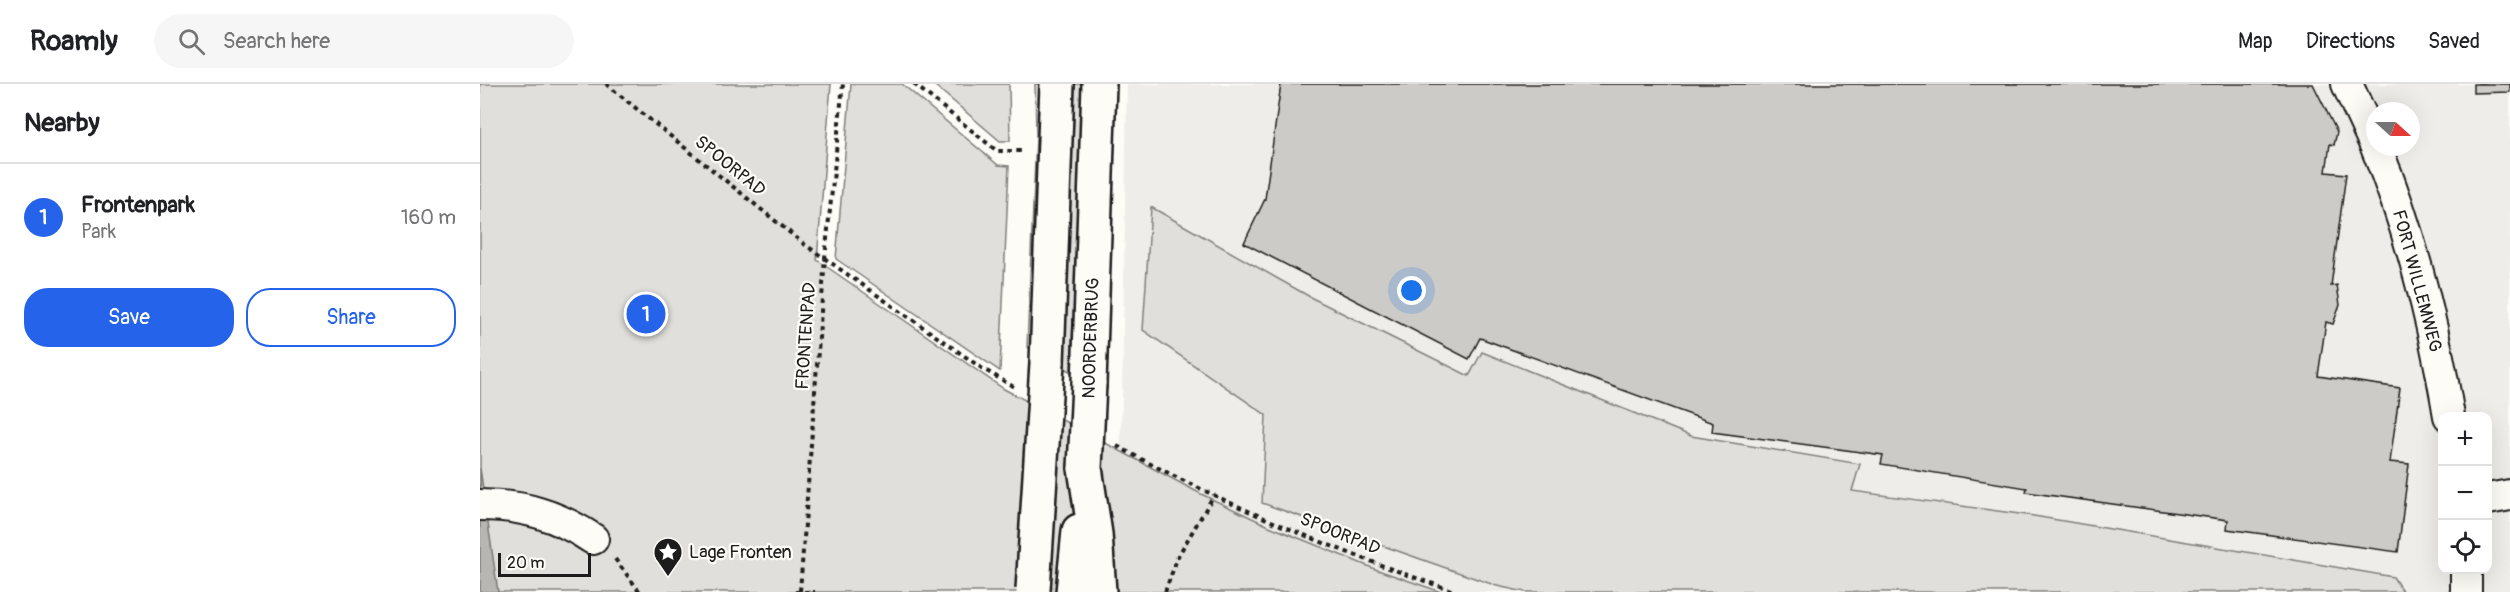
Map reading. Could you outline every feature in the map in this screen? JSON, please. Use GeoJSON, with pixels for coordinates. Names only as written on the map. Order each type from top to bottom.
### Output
{"type":"FeatureCollection","features":[{"type":"Feature","properties":{"kind":"main road"},"geometry":{"type":"LineString","coordinates":[[1033,592],[1047,363],[1058,84]]}},
{"type":"Feature","properties":{"kind":"main road","name":"NOORDERBRUG"},"geometry":{"type":"LineString","coordinates":[[1073,592],[1085,468],[1099,84]]}},
{"type":"Feature","properties":{"kind":"main road"},"geometry":{"type":"LineString","coordinates":[[1085,468],[1095,534],[1099,592]]}},
{"type":"Feature","properties":{"kind":"street","name":"FORT WILLEMWEG"},"geometry":{"type":"LineString","coordinates":[[2347,84],[2366,126]]}},
{"type":"Feature","properties":{"kind":"street","name":"FORT WILLEMWEG"},"geometry":{"type":"LineString","coordinates":[[2379,156],[2392,187],[2424,302],[2448,412]]}},
{"type":"Feature","properties":{"kind":"street"},"geometry":{"type":"LineString","coordinates":[[2492,498],[2510,495]]}},
{"type":"Feature","properties":{"kind":"street"},"geometry":{"type":"LineString","coordinates":[[480,505],[535,510],[570,524],[594,539]]}},
{"type":"Feature","properties":{"kind":"street"},"geometry":{"type":"LineString","coordinates":[[2466,574],[2466,592]]}},
{"type":"Feature","properties":{"kind":"path","name":"SPOORPAD"},"geometry":{"type":"LineString","coordinates":[[606,84],[804,244],[838,268]]}},
{"type":"Feature","properties":{"kind":"path","name":"FRONTENPAD"},"geometry":{"type":"LineString","coordinates":[[798,591],[825,258],[843,84]]}},
{"type":"Feature","properties":{"kind":"path"},"geometry":{"type":"LineString","coordinates":[[914,84],[997,151],[1024,151]]}},
{"type":"Feature","properties":{"kind":"path","name":"SPOORPAD"},"geometry":{"type":"LineString","coordinates":[[1165,592],[1178,556],[1214,495],[1378,564],[1457,592]]}},
{"type":"Feature","properties":{"kind":"path"},"geometry":{"type":"LineString","coordinates":[[618,562],[640,592]]}},
{"type":"Feature","properties":{"kind":"path"},"geometry":{"type":"LineString","coordinates":[[798,591],[814,592]]}},
{"type":"Feature","properties":{"kind":"shaded area"},"geometry":{"type":"Polygon","coordinates":[[[480,84],[831,84],[817,260],[1004,389],[1201,494],[1269,526],[1375,569],[1441,592],[480,592],[480,84]]]}},
{"type":"Feature","properties":{"kind":"shaded area"},"geometry":{"type":"Polygon","coordinates":[[[851,84],[902,84],[998,165],[1009,166],[1000,371],[836,259],[851,84]]]}},
{"type":"Feature","properties":{"kind":"shaded area"},"geometry":{"type":"Polygon","coordinates":[[[933,84],[1009,84],[1010,141],[1000,141],[933,84]]]}},
{"type":"Feature","properties":{"kind":"shaded area"},"geometry":{"type":"Polygon","coordinates":[[[1035,84],[1042,84],[1032,349],[1027,347],[1036,136],[1035,84]]]}},
{"type":"Feature","properties":{"kind":"shaded area"},"geometry":{"type":"Polygon","coordinates":[[[1075,84],[1082,84],[1071,372],[1064,368],[1075,84]]]}},
{"type":"Feature","properties":{"kind":"shaded area"},"geometry":{"type":"Polygon","coordinates":[[[1127,84],[2510,84],[2510,592],[1115,592],[1122,401],[1127,84]]]}},
{"type":"Feature","properties":{"kind":"shaded area"},"geometry":{"type":"Polygon","coordinates":[[[1151,207],[1312,298],[1469,376],[1482,352],[1691,436],[1860,464],[1852,491],[2034,516],[2393,577],[2403,592],[1525,592],[1497,586],[1262,503],[1266,415],[1143,330],[1151,207]]]}},
{"type":"Feature","properties":{"kind":"shaded area"},"geometry":{"type":"Polygon","coordinates":[[[480,468],[498,592],[480,592],[480,468]]]}},
{"type":"Feature","properties":{"kind":"building"},"geometry":{"type":"Polygon","coordinates":[[[1281,84],[2313,84],[2337,132],[2334,145],[2330,144],[2326,172],[2346,174],[2331,286],[2337,285],[2340,305],[2333,324],[2326,322],[2318,376],[2400,388],[2390,462],[2409,464],[2398,552],[2227,529],[2228,520],[2026,492],[2027,488],[1881,464],[1883,455],[1712,432],[1713,423],[1480,338],[1469,359],[1244,243],[1265,199],[1281,84]]]}},
{"type":"Feature","properties":{"kind":"building"},"geometry":{"type":"Polygon","coordinates":[[[2473,84],[2510,84],[2510,92],[2473,93],[2473,84]]]}},
{"type":"Feature","properties":{"kind":"place","name":"Frontenpark"},"geometry":{"type":"Point","coordinates":[646,314]}},
{"type":"Feature","properties":{"kind":"place","name":"Lage Fronten"},"geometry":{"type":"Point","coordinates":[668,578]}}]}
